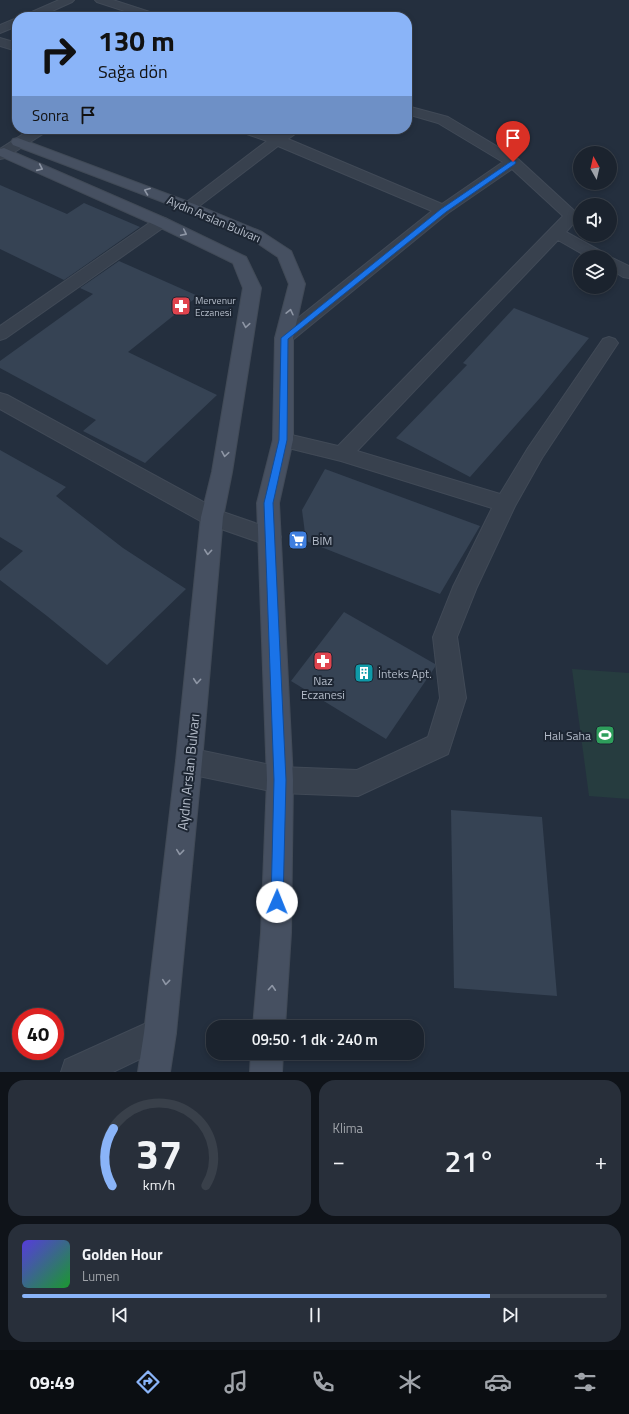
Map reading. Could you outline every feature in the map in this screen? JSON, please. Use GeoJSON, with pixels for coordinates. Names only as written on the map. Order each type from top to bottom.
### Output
{"type":"FeatureCollection","features":[{"type":"Feature","properties":{"kind":"street"},"geometry":{"type":"LineString","coordinates":[[40,12],[68,0]]}},
{"type":"Feature","properties":{"kind":"street"},"geometry":{"type":"LineString","coordinates":[[100,0],[139,12]]}},
{"type":"Feature","properties":{"kind":"street"},"geometry":{"type":"LineString","coordinates":[[0,29],[12,24]]}},
{"type":"Feature","properties":{"kind":"street"},"geometry":{"type":"LineString","coordinates":[[0,42],[12,46]]}},
{"type":"Feature","properties":{"kind":"street"},"geometry":{"type":"LineString","coordinates":[[342,454],[572,216],[513,162],[443,120],[412,111]]}},
{"type":"Feature","properties":{"kind":"street"},"geometry":{"type":"LineString","coordinates":[[7,148],[32,134]]}},
{"type":"Feature","properties":{"kind":"street"},"geometry":{"type":"LineString","coordinates":[[260,134],[443,210]]}},
{"type":"Feature","properties":{"kind":"street"},"geometry":{"type":"LineString","coordinates":[[189,207],[287,134]]}},
{"type":"Feature","properties":{"kind":"street","name":"Aydın Arslan Bulvarı"},"geometry":{"type":"LineString","coordinates":[[7,148],[189,207],[256,235],[285,254],[297,284],[284,338],[283,440],[268,503],[280,780],[276,933],[270,1020]]}},
{"type":"Feature","properties":{"kind":"street","name":"Aydın Arslan Bulvarı"},"geometry":{"type":"LineString","coordinates":[[7,148],[240,260],[252,288],[222,472],[212,517],[189,761],[160,1033],[154,1072]]}},
{"type":"Feature","properties":{"kind":"street"},"geometry":{"type":"LineString","coordinates":[[284,338],[443,210],[513,162]]}},
{"type":"Feature","properties":{"kind":"street"},"geometry":{"type":"LineString","coordinates":[[0,334],[161,222]]}},
{"type":"Feature","properties":{"kind":"street"},"geometry":{"type":"LineString","coordinates":[[556,233],[587,250]]}},
{"type":"Feature","properties":{"kind":"street"},"geometry":{"type":"LineString","coordinates":[[617,266],[629,274]]}},
{"type":"Feature","properties":{"kind":"street"},"geometry":{"type":"LineString","coordinates":[[189,761],[280,780],[358,783],[439,745],[453,698],[445,637],[465,587],[505,504],[534,453],[609,343]]}},
{"type":"Feature","properties":{"kind":"street"},"geometry":{"type":"LineString","coordinates":[[0,400],[212,517],[270,537]]}},
{"type":"Feature","properties":{"kind":"street"},"geometry":{"type":"LineString","coordinates":[[283,440],[342,454],[505,504]]}},
{"type":"Feature","properties":{"kind":"street"},"geometry":{"type":"LineString","coordinates":[[77,1072],[160,1033]]}},
{"type":"Feature","properties":{"kind":"street"},"geometry":{"type":"LineString","coordinates":[[266,1072],[267,1060]]}},
{"type":"Feature","properties":{"kind":"green space","name":"Halı Saha"},"geometry":{"type":"Polygon","coordinates":[[[572,669],[629,673],[629,799],[589,796],[572,669]]]}},
{"type":"Feature","properties":{"kind":"building"},"geometry":{"type":"Polygon","coordinates":[[[0,185],[67,214],[84,203],[140,227],[64,280],[0,249],[0,185]]]}},
{"type":"Feature","properties":{"kind":"building"},"geometry":{"type":"Polygon","coordinates":[[[119,261],[198,296],[128,352],[217,395],[145,463],[83,431],[96,420],[0,368],[0,361],[93,294],[80,288],[119,261]]]}},
{"type":"Feature","properties":{"kind":"building"},"geometry":{"type":"Polygon","coordinates":[[[514,308],[589,338],[540,398],[470,477],[396,438],[467,365],[463,363],[514,308]]]}},
{"type":"Feature","properties":{"kind":"building"},"geometry":{"type":"Polygon","coordinates":[[[0,450],[66,487],[56,496],[123,548],[186,589],[107,665],[0,580],[0,571],[23,551],[0,537],[0,450]]]}},
{"type":"Feature","properties":{"kind":"building"},"geometry":{"type":"Polygon","coordinates":[[[325,469],[480,526],[440,594],[306,541],[302,510],[325,469]]]}},
{"type":"Feature","properties":{"kind":"building","name":"İnteks Apt."},"geometry":{"type":"Polygon","coordinates":[[[344,612],[435,664],[435,667],[386,739],[291,681],[344,612]]]}},
{"type":"Feature","properties":{"kind":"building"},"geometry":{"type":"Polygon","coordinates":[[[451,810],[542,817],[557,996],[454,988],[451,810]]]}},
{"type":"Feature","properties":{"kind":"place","name":"Mervenur Eczanesi"},"geometry":{"type":"Point","coordinates":[181,306]}},
{"type":"Feature","properties":{"kind":"place","name":"BİM"},"geometry":{"type":"Point","coordinates":[298,540]}},
{"type":"Feature","properties":{"kind":"place","name":"Naz Eczanesi"},"geometry":{"type":"Point","coordinates":[323,661]}},
{"type":"Feature","properties":{"kind":"place","name":"İnteks Apt."},"geometry":{"type":"Point","coordinates":[364,673]}},
{"type":"Feature","properties":{"kind":"place","name":"Halı Saha"},"geometry":{"type":"Point","coordinates":[605,735]}},
{"type":"Feature","properties":{"kind":"route"},"geometry":{"type":"LineString","coordinates":[[277,902],[280,780],[268,503],[283,440],[284,338],[443,210],[513,162]]}}]}
